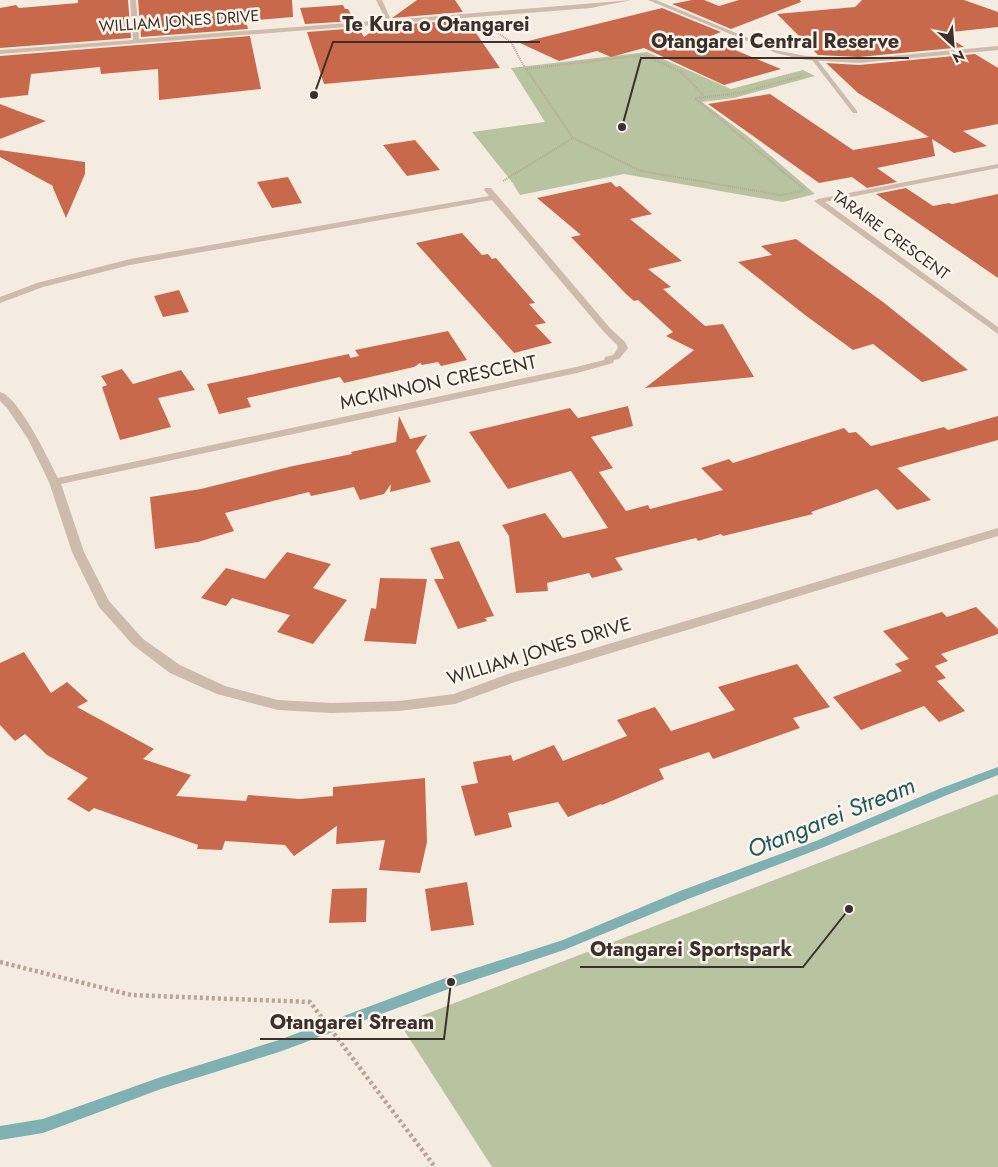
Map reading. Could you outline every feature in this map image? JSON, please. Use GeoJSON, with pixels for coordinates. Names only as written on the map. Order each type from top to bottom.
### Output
{"type":"FeatureCollection","features":[{"type":"Feature","properties":{"kind":"street"},"geometry":{"type":"LineString","coordinates":[[134,0],[136,41]]}},
{"type":"Feature","properties":{"kind":"street"},"geometry":{"type":"LineString","coordinates":[[380,0],[389,21]]}},
{"type":"Feature","properties":{"kind":"street","name":"WILLIAM JONES DRIVE"},"geometry":{"type":"LineString","coordinates":[[0,52],[591,6],[629,0]]}},
{"type":"Feature","properties":{"kind":"street"},"geometry":{"type":"LineString","coordinates":[[651,0],[778,52],[814,59],[859,61],[998,48]]}},
{"type":"Feature","properties":{"kind":"street","name":"TARAIRE CRESCENT"},"geometry":{"type":"LineString","coordinates":[[998,166],[818,201],[998,331]]}},
{"type":"Feature","properties":{"kind":"street"},"geometry":{"type":"LineString","coordinates":[[0,300],[40,285],[130,262],[491,194]]}},
{"type":"Feature","properties":{"kind":"street","name":"MCKINNON CRESCENT"},"geometry":{"type":"LineString","coordinates":[[55,482],[577,370],[610,361],[608,359],[616,357],[623,348],[622,344],[607,330],[491,194]]}},
{"type":"Feature","properties":{"kind":"street","name":"WILLIAM JONES DRIVE"},"geometry":{"type":"LineString","coordinates":[[0,395],[33,438],[55,482],[78,552],[104,604],[138,642],[175,669],[222,690],[278,705],[332,708],[389,706],[455,699],[511,678],[998,532]]}},
{"type":"Feature","properties":{"kind":"lane"},"geometry":{"type":"LineString","coordinates":[[814,59],[855,112]]}},
{"type":"Feature","properties":{"kind":"path"},"geometry":{"type":"LineString","coordinates":[[473,14],[511,42],[525,69],[573,138],[641,171],[780,195],[806,191],[695,98],[740,93],[810,73],[814,59]]}},
{"type":"Feature","properties":{"kind":"path"},"geometry":{"type":"LineString","coordinates":[[525,69],[644,54],[680,72],[705,97]]}},
{"type":"Feature","properties":{"kind":"path"},"geometry":{"type":"LineString","coordinates":[[491,194],[573,138]]}},
{"type":"Feature","properties":{"kind":"path"},"geometry":{"type":"LineString","coordinates":[[0,962],[131,995],[310,1002],[435,1167]]}},
{"type":"Feature","properties":{"kind":"green space"},"geometry":{"type":"Polygon","coordinates":[[[647,52],[731,89],[803,70],[815,76],[734,98],[702,102],[750,138],[815,194],[783,202],[624,174],[520,195],[512,182],[472,132],[545,122],[511,68],[647,52]]]}},
{"type":"Feature","properties":{"kind":"green space"},"geometry":{"type":"Polygon","coordinates":[[[998,794],[998,1167],[492,1167],[400,1024],[998,794]]]}},
{"type":"Feature","properties":{"kind":"building"},"geometry":{"type":"Polygon","coordinates":[[[78,0],[128,0],[131,38],[0,48],[0,8],[16,5],[19,8],[78,3],[78,0]]]}},
{"type":"Feature","properties":{"kind":"building"},"geometry":{"type":"Polygon","coordinates":[[[138,0],[292,0],[293,17],[246,21],[248,29],[141,37],[138,0]]]}},
{"type":"Feature","properties":{"kind":"building"},"geometry":{"type":"Polygon","coordinates":[[[417,0],[455,0],[463,12],[392,18],[417,0]]]}},
{"type":"Feature","properties":{"kind":"building"},"geometry":{"type":"Polygon","coordinates":[[[704,0],[719,6],[739,0],[800,0],[801,2],[731,29],[672,4],[704,0]]]}},
{"type":"Feature","properties":{"kind":"building"},"geometry":{"type":"Polygon","coordinates":[[[862,0],[964,0],[998,12],[998,27],[942,33],[964,47],[859,57],[818,55],[777,14],[855,7],[862,0]]]}},
{"type":"Feature","properties":{"kind":"building"},"geometry":{"type":"Polygon","coordinates":[[[343,5],[345,9],[348,9],[355,21],[305,24],[300,8],[343,5]]]}},
{"type":"Feature","properties":{"kind":"building"},"geometry":{"type":"Polygon","coordinates":[[[662,8],[721,32],[706,38],[781,69],[724,85],[644,48],[611,57],[597,51],[559,61],[520,43],[662,8]]]}},
{"type":"Feature","properties":{"kind":"building"},"geometry":{"type":"Polygon","coordinates":[[[467,20],[500,68],[324,84],[307,32],[359,28],[364,37],[379,26],[467,20]]]}},
{"type":"Feature","properties":{"kind":"building"},"geometry":{"type":"Polygon","coordinates":[[[250,36],[261,89],[159,100],[158,69],[101,74],[100,67],[31,74],[28,95],[0,98],[0,56],[250,36]]]}},
{"type":"Feature","properties":{"kind":"building"},"geometry":{"type":"Polygon","coordinates":[[[975,54],[998,68],[998,124],[963,131],[987,146],[954,153],[932,139],[935,156],[877,168],[897,182],[867,188],[852,177],[819,183],[708,104],[770,94],[853,150],[929,137],[858,93],[826,63],[859,65],[975,54]]]}},
{"type":"Feature","properties":{"kind":"building"},"geometry":{"type":"Polygon","coordinates":[[[0,104],[18,111],[46,121],[0,139],[0,104]]]}},
{"type":"Feature","properties":{"kind":"building"},"geometry":{"type":"Polygon","coordinates":[[[415,140],[440,170],[407,176],[383,145],[415,140]]]}},
{"type":"Feature","properties":{"kind":"building"},"geometry":{"type":"Polygon","coordinates":[[[0,150],[85,162],[85,174],[66,218],[53,186],[0,157],[0,150]]]}},
{"type":"Feature","properties":{"kind":"building"},"geometry":{"type":"Polygon","coordinates":[[[288,177],[302,203],[272,208],[257,182],[288,177]]]}},
{"type":"Feature","properties":{"kind":"building"},"geometry":{"type":"Polygon","coordinates":[[[611,182],[616,187],[620,186],[652,214],[630,219],[682,261],[648,269],[671,287],[663,289],[705,326],[723,324],[754,377],[645,388],[694,350],[666,336],[673,332],[638,300],[634,301],[626,294],[571,237],[581,235],[537,198],[611,182]]]}},
{"type":"Feature","properties":{"kind":"building"},"geometry":{"type":"Polygon","coordinates":[[[906,188],[933,206],[998,194],[998,278],[876,194],[906,188]]]}},
{"type":"Feature","properties":{"kind":"building"},"geometry":{"type":"Polygon","coordinates":[[[462,233],[482,255],[488,254],[492,259],[496,258],[535,303],[529,304],[546,323],[535,325],[552,343],[514,353],[416,243],[462,233]]]}},
{"type":"Feature","properties":{"kind":"building"},"geometry":{"type":"Polygon","coordinates":[[[796,239],[883,302],[968,370],[922,382],[873,344],[853,350],[738,262],[772,255],[761,246],[796,239]]]}},
{"type":"Feature","properties":{"kind":"building"},"geometry":{"type":"Polygon","coordinates":[[[179,290],[189,312],[163,317],[154,296],[179,290]]]}},
{"type":"Feature","properties":{"kind":"building"},"geometry":{"type":"Polygon","coordinates":[[[448,331],[467,360],[441,366],[438,362],[422,365],[420,363],[414,367],[344,383],[340,377],[247,398],[251,407],[219,414],[207,384],[349,354],[350,358],[359,356],[355,350],[448,331]]]}},
{"type":"Feature","properties":{"kind":"building"},"geometry":{"type":"Polygon","coordinates":[[[122,369],[133,384],[181,370],[195,390],[158,398],[171,427],[120,440],[102,387],[107,385],[101,376],[122,369]]]}},
{"type":"Feature","properties":{"kind":"building"},"geometry":{"type":"Polygon","coordinates":[[[628,406],[633,426],[591,437],[613,468],[599,472],[626,511],[648,505],[650,509],[723,490],[701,468],[729,459],[733,463],[844,428],[849,433],[856,432],[871,446],[944,427],[948,430],[998,416],[998,440],[897,468],[931,500],[897,510],[877,489],[811,512],[813,514],[723,536],[721,534],[698,541],[696,538],[615,558],[623,570],[592,578],[589,573],[547,583],[548,591],[516,593],[509,536],[502,525],[545,513],[563,538],[608,528],[571,471],[508,489],[469,432],[570,408],[578,418],[628,406]]]}},
{"type":"Feature","properties":{"kind":"building"},"geometry":{"type":"Polygon","coordinates":[[[399,416],[410,439],[427,435],[416,451],[431,482],[390,492],[391,484],[384,494],[360,500],[354,487],[311,496],[309,492],[225,513],[234,531],[198,542],[155,549],[150,497],[201,489],[396,442],[399,416]]]}},
{"type":"Feature","properties":{"kind":"building"},"geometry":{"type":"Polygon","coordinates":[[[459,541],[494,616],[485,618],[487,621],[458,629],[434,579],[444,579],[430,548],[459,541]]]}},
{"type":"Feature","properties":{"kind":"building"},"geometry":{"type":"Polygon","coordinates":[[[287,552],[331,564],[313,588],[347,600],[313,644],[277,632],[290,615],[232,598],[226,606],[201,598],[226,568],[265,579],[287,552]]]}},
{"type":"Feature","properties":{"kind":"building"},"geometry":{"type":"Polygon","coordinates":[[[380,578],[427,579],[416,644],[364,641],[371,608],[376,609],[380,578]]]}},
{"type":"Feature","properties":{"kind":"building"},"geometry":{"type":"Polygon","coordinates":[[[976,607],[998,629],[998,634],[941,654],[948,661],[935,666],[946,678],[937,681],[965,711],[939,722],[924,706],[861,730],[833,697],[902,671],[895,664],[909,659],[883,631],[942,612],[947,617],[976,607]]]}},
{"type":"Feature","properties":{"kind":"building"},"geometry":{"type":"Polygon","coordinates":[[[24,652],[51,693],[67,682],[88,701],[77,707],[154,749],[143,759],[191,775],[176,796],[246,801],[248,795],[300,799],[333,796],[333,787],[425,778],[427,842],[420,873],[379,870],[385,840],[336,844],[337,826],[294,856],[285,845],[225,841],[222,850],[197,849],[198,845],[94,808],[89,812],[67,799],[88,778],[47,755],[25,734],[15,741],[0,725],[0,663],[24,652]]]}},
{"type":"Feature","properties":{"kind":"building"},"geometry":{"type":"Polygon","coordinates":[[[797,664],[830,707],[793,718],[800,728],[713,759],[709,752],[659,769],[664,779],[568,817],[558,802],[508,813],[512,827],[475,836],[461,786],[478,783],[473,762],[511,755],[513,761],[554,745],[563,761],[627,736],[617,720],[655,707],[671,731],[735,710],[718,687],[797,664]]]}},
{"type":"Feature","properties":{"kind":"building"},"geometry":{"type":"Polygon","coordinates":[[[467,882],[474,925],[431,931],[425,889],[467,882]]]}},
{"type":"Feature","properties":{"kind":"building"},"geometry":{"type":"Polygon","coordinates":[[[367,888],[366,922],[329,923],[332,889],[367,888]]]}},
{"type":"Feature","properties":{"kind":"waterway","name":"Otangarei Stream"},"geometry":{"type":"LineString","coordinates":[[0,1133],[43,1126],[161,1083],[279,1046],[451,982],[564,945],[684,895],[820,844],[998,771]]}},
{"type":"Feature","properties":{"kind":"place","name":"Te Kura o Otangarei"},"geometry":{"type":"Point","coordinates":[314,95]}},
{"type":"Feature","properties":{"kind":"place","name":"Otangarei Central Reserve"},"geometry":{"type":"Point","coordinates":[622,127]}},
{"type":"Feature","properties":{"kind":"place","name":"Otangarei Sportspark"},"geometry":{"type":"Point","coordinates":[849,909]}},
{"type":"Feature","properties":{"kind":"place","name":"Otangarei Stream"},"geometry":{"type":"Point","coordinates":[451,982]}}]}
